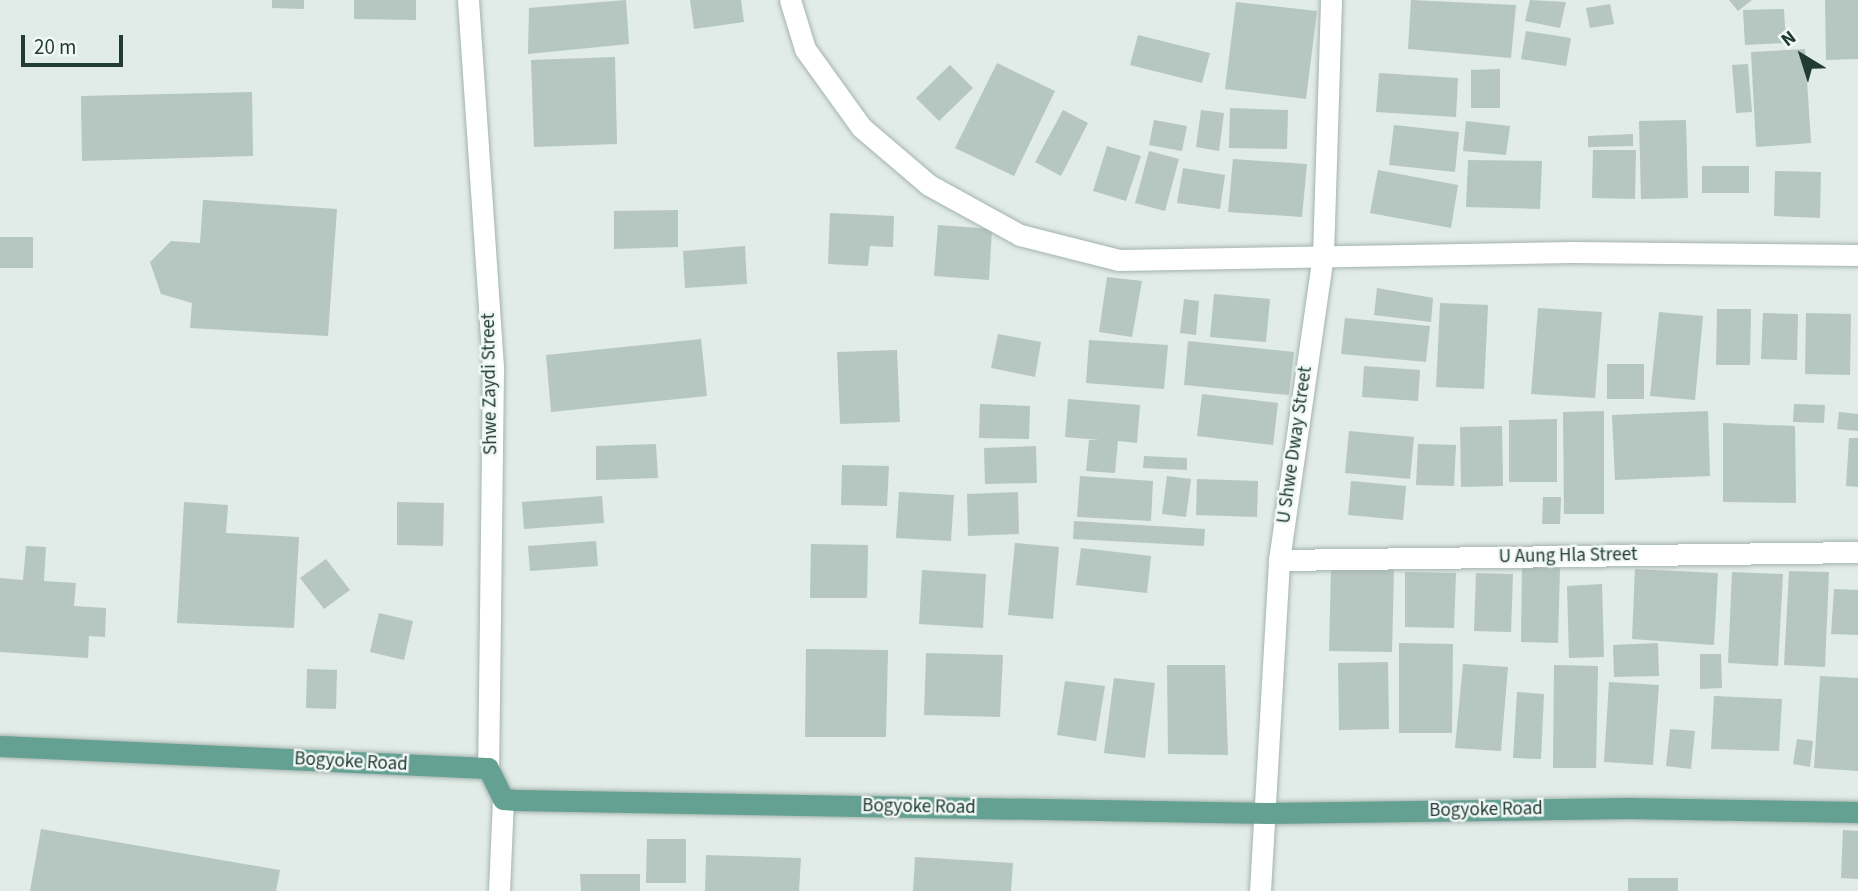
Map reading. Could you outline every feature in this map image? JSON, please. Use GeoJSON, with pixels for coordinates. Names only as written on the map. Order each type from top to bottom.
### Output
{"type":"FeatureCollection","features":[{"type":"Feature","properties":{"kind":"main road","name":"Bogyoke Road"},"geometry":{"type":"LineString","coordinates":[[0,746],[488,768]]}},
{"type":"Feature","properties":{"kind":"main road"},"geometry":{"type":"LineString","coordinates":[[488,768],[503,799]]}},
{"type":"Feature","properties":{"kind":"main road","name":"Bogyoke Road"},"geometry":{"type":"LineString","coordinates":[[503,799],[1267,813],[1627,808],[1858,812]]}},
{"type":"Feature","properties":{"kind":"street","name":"Shwe Zaydi Street"},"geometry":{"type":"LineString","coordinates":[[468,0],[493,369],[488,768]]}},
{"type":"Feature","properties":{"kind":"street"},"geometry":{"type":"LineString","coordinates":[[790,0],[805,49],[861,127],[929,185],[1020,234],[1119,260],[1572,252],[1858,256]]}},
{"type":"Feature","properties":{"kind":"street","name":"U Shwe Dway Street"},"geometry":{"type":"LineString","coordinates":[[1260,891],[1267,813],[1279,560],[1323,256],[1332,0]]}},
{"type":"Feature","properties":{"kind":"street","name":"U Aung Hla Street"},"geometry":{"type":"LineString","coordinates":[[1279,560],[1858,552]]}},
{"type":"Feature","properties":{"kind":"street"},"geometry":{"type":"LineString","coordinates":[[499,891],[503,799]]}},
{"type":"Feature","properties":{"kind":"building"},"geometry":{"type":"Polygon","coordinates":[[[272,0],[304,0],[304,9],[272,8],[272,0]]]}},
{"type":"Feature","properties":{"kind":"building"},"geometry":{"type":"Polygon","coordinates":[[[354,0],[416,0],[416,20],[354,19],[354,0]]]}},
{"type":"Feature","properties":{"kind":"building"},"geometry":{"type":"Polygon","coordinates":[[[626,0],[629,44],[528,54],[529,8],[626,0]]]}},
{"type":"Feature","properties":{"kind":"building"},"geometry":{"type":"Polygon","coordinates":[[[690,0],[741,0],[744,22],[694,29],[690,0]]]}},
{"type":"Feature","properties":{"kind":"building"},"geometry":{"type":"Polygon","coordinates":[[[1411,0],[1516,5],[1511,58],[1408,49],[1411,0]]]}},
{"type":"Feature","properties":{"kind":"building"},"geometry":{"type":"Polygon","coordinates":[[[1530,0],[1566,2],[1560,28],[1525,21],[1530,0]]]}},
{"type":"Feature","properties":{"kind":"building"},"geometry":{"type":"Polygon","coordinates":[[[1729,0],[1752,0],[1738,11],[1729,0]]]}},
{"type":"Feature","properties":{"kind":"building"},"geometry":{"type":"Polygon","coordinates":[[[1825,0],[1858,0],[1858,59],[1826,60],[1825,0]]]}},
{"type":"Feature","properties":{"kind":"building"},"geometry":{"type":"Polygon","coordinates":[[[1236,2],[1317,11],[1306,99],[1225,89],[1236,2]]]}},
{"type":"Feature","properties":{"kind":"building"},"geometry":{"type":"Polygon","coordinates":[[[1610,4],[1614,24],[1590,28],[1586,8],[1610,4]]]}},
{"type":"Feature","properties":{"kind":"building"},"geometry":{"type":"Polygon","coordinates":[[[1784,9],[1786,43],[1745,45],[1743,10],[1784,9]]]}},
{"type":"Feature","properties":{"kind":"building"},"geometry":{"type":"Polygon","coordinates":[[[1526,31],[1571,38],[1566,66],[1521,59],[1526,31]]]}},
{"type":"Feature","properties":{"kind":"building"},"geometry":{"type":"Polygon","coordinates":[[[1138,35],[1210,53],[1202,83],[1130,65],[1138,35]]]}},
{"type":"Feature","properties":{"kind":"building"},"geometry":{"type":"Polygon","coordinates":[[[1805,49],[1811,143],[1756,147],[1751,52],[1805,49]]]}},
{"type":"Feature","properties":{"kind":"building"},"geometry":{"type":"Polygon","coordinates":[[[615,57],[617,144],[534,147],[531,60],[615,57]]]}},
{"type":"Feature","properties":{"kind":"building"},"geometry":{"type":"Polygon","coordinates":[[[997,63],[1055,91],[1014,176],[955,148],[997,63]]]}},
{"type":"Feature","properties":{"kind":"building"},"geometry":{"type":"Polygon","coordinates":[[[1748,64],[1752,112],[1736,113],[1732,65],[1748,64]]]}},
{"type":"Feature","properties":{"kind":"building"},"geometry":{"type":"Polygon","coordinates":[[[950,65],[973,88],[939,121],[916,98],[950,65]]]}},
{"type":"Feature","properties":{"kind":"building"},"geometry":{"type":"Polygon","coordinates":[[[1500,69],[1500,108],[1471,108],[1471,70],[1500,69]]]}},
{"type":"Feature","properties":{"kind":"building"},"geometry":{"type":"Polygon","coordinates":[[[1379,73],[1458,78],[1456,117],[1376,112],[1379,73]]]}},
{"type":"Feature","properties":{"kind":"building"},"geometry":{"type":"Polygon","coordinates":[[[252,92],[253,156],[82,161],[81,96],[252,92]]]}},
{"type":"Feature","properties":{"kind":"building"},"geometry":{"type":"Polygon","coordinates":[[[1230,108],[1288,110],[1287,149],[1229,148],[1230,108]]]}},
{"type":"Feature","properties":{"kind":"building"},"geometry":{"type":"Polygon","coordinates":[[[1063,110],[1088,123],[1061,176],[1035,162],[1063,110]]]}},
{"type":"Feature","properties":{"kind":"building"},"geometry":{"type":"Polygon","coordinates":[[[1201,110],[1224,113],[1219,151],[1196,147],[1201,110]]]}},
{"type":"Feature","properties":{"kind":"building"},"geometry":{"type":"Polygon","coordinates":[[[1154,120],[1187,126],[1182,151],[1149,145],[1154,120]]]}},
{"type":"Feature","properties":{"kind":"building"},"geometry":{"type":"Polygon","coordinates":[[[1686,120],[1688,198],[1641,199],[1639,121],[1686,120]]]}},
{"type":"Feature","properties":{"kind":"building"},"geometry":{"type":"Polygon","coordinates":[[[1466,121],[1510,126],[1506,155],[1463,151],[1466,121]]]}},
{"type":"Feature","properties":{"kind":"building"},"geometry":{"type":"Polygon","coordinates":[[[1394,125],[1459,132],[1455,172],[1389,165],[1394,125]]]}},
{"type":"Feature","properties":{"kind":"building"},"geometry":{"type":"Polygon","coordinates":[[[1633,134],[1633,146],[1588,147],[1588,136],[1633,134]]]}},
{"type":"Feature","properties":{"kind":"building"},"geometry":{"type":"Polygon","coordinates":[[[1107,146],[1141,156],[1126,201],[1093,191],[1107,146]]]}},
{"type":"Feature","properties":{"kind":"building"},"geometry":{"type":"Polygon","coordinates":[[[1593,150],[1636,150],[1635,199],[1592,198],[1593,150]]]}},
{"type":"Feature","properties":{"kind":"building"},"geometry":{"type":"Polygon","coordinates":[[[1149,151],[1179,159],[1165,211],[1135,203],[1149,151]]]}},
{"type":"Feature","properties":{"kind":"building"},"geometry":{"type":"Polygon","coordinates":[[[1233,159],[1307,164],[1302,217],[1228,212],[1233,159]]]}},
{"type":"Feature","properties":{"kind":"building"},"geometry":{"type":"Polygon","coordinates":[[[1468,160],[1542,161],[1540,209],[1466,207],[1468,160]]]}},
{"type":"Feature","properties":{"kind":"building"},"geometry":{"type":"Polygon","coordinates":[[[1702,166],[1749,166],[1749,193],[1702,193],[1702,166]]]}},
{"type":"Feature","properties":{"kind":"building"},"geometry":{"type":"Polygon","coordinates":[[[1183,168],[1225,175],[1220,209],[1177,203],[1183,168]]]}},
{"type":"Feature","properties":{"kind":"building"},"geometry":{"type":"Polygon","coordinates":[[[1378,170],[1458,185],[1451,228],[1370,213],[1378,170]]]}},
{"type":"Feature","properties":{"kind":"building"},"geometry":{"type":"Polygon","coordinates":[[[1775,171],[1821,172],[1820,218],[1774,216],[1775,171]]]}},
{"type":"Feature","properties":{"kind":"building"},"geometry":{"type":"Polygon","coordinates":[[[203,200],[337,209],[328,336],[190,328],[192,303],[161,294],[150,262],[171,241],[200,243],[203,200]]]}},
{"type":"Feature","properties":{"kind":"building"},"geometry":{"type":"Polygon","coordinates":[[[678,210],[678,247],[614,249],[614,211],[678,210]]]}},
{"type":"Feature","properties":{"kind":"building"},"geometry":{"type":"Polygon","coordinates":[[[830,213],[894,216],[893,247],[870,246],[868,266],[828,264],[830,213]]]}},
{"type":"Feature","properties":{"kind":"building"},"geometry":{"type":"Polygon","coordinates":[[[938,225],[992,229],[989,280],[934,276],[938,225]]]}},
{"type":"Feature","properties":{"kind":"building"},"geometry":{"type":"Polygon","coordinates":[[[0,237],[33,237],[33,268],[0,268],[0,237]]]}},
{"type":"Feature","properties":{"kind":"building"},"geometry":{"type":"Polygon","coordinates":[[[745,246],[747,284],[685,288],[683,251],[745,246]]]}},
{"type":"Feature","properties":{"kind":"building"},"geometry":{"type":"Polygon","coordinates":[[[1107,277],[1142,281],[1132,337],[1099,332],[1107,277]]]}},
{"type":"Feature","properties":{"kind":"building"},"geometry":{"type":"Polygon","coordinates":[[[1377,288],[1433,298],[1431,322],[1374,315],[1377,288]]]}},
{"type":"Feature","properties":{"kind":"building"},"geometry":{"type":"Polygon","coordinates":[[[1214,294],[1270,299],[1266,342],[1210,337],[1214,294]]]}},
{"type":"Feature","properties":{"kind":"building"},"geometry":{"type":"Polygon","coordinates":[[[1184,299],[1199,301],[1196,335],[1180,333],[1184,299]]]}},
{"type":"Feature","properties":{"kind":"building"},"geometry":{"type":"Polygon","coordinates":[[[1440,303],[1488,305],[1484,389],[1436,387],[1440,303]]]}},
{"type":"Feature","properties":{"kind":"building"},"geometry":{"type":"Polygon","coordinates":[[[1538,308],[1602,312],[1595,398],[1531,394],[1538,308]]]}},
{"type":"Feature","properties":{"kind":"building"},"geometry":{"type":"Polygon","coordinates":[[[1717,309],[1751,309],[1750,365],[1716,365],[1717,309]]]}},
{"type":"Feature","properties":{"kind":"building"},"geometry":{"type":"Polygon","coordinates":[[[1659,312],[1703,316],[1695,400],[1650,396],[1659,312]]]}},
{"type":"Feature","properties":{"kind":"building"},"geometry":{"type":"Polygon","coordinates":[[[1763,313],[1798,314],[1797,360],[1761,359],[1763,313]]]}},
{"type":"Feature","properties":{"kind":"building"},"geometry":{"type":"Polygon","coordinates":[[[1806,313],[1851,314],[1850,375],[1805,374],[1806,313]]]}},
{"type":"Feature","properties":{"kind":"building"},"geometry":{"type":"Polygon","coordinates":[[[1345,318],[1430,326],[1426,362],[1341,354],[1345,318]]]}},
{"type":"Feature","properties":{"kind":"building"},"geometry":{"type":"Polygon","coordinates":[[[998,334],[1041,342],[1035,377],[991,368],[998,334]]]}},
{"type":"Feature","properties":{"kind":"building"},"geometry":{"type":"Polygon","coordinates":[[[701,339],[707,396],[551,412],[546,355],[701,339]]]}},
{"type":"Feature","properties":{"kind":"building"},"geometry":{"type":"Polygon","coordinates":[[[1089,340],[1168,345],[1164,389],[1086,383],[1089,340]]]}},
{"type":"Feature","properties":{"kind":"building"},"geometry":{"type":"Polygon","coordinates":[[[1188,341],[1294,352],[1289,395],[1184,385],[1188,341]]]}},
{"type":"Feature","properties":{"kind":"building"},"geometry":{"type":"Polygon","coordinates":[[[897,350],[900,422],[840,424],[837,352],[897,350]]]}},
{"type":"Feature","properties":{"kind":"building"},"geometry":{"type":"Polygon","coordinates":[[[1607,364],[1644,364],[1644,399],[1607,399],[1607,364]]]}},
{"type":"Feature","properties":{"kind":"building"},"geometry":{"type":"Polygon","coordinates":[[[1364,366],[1420,370],[1418,401],[1362,397],[1364,366]]]}},
{"type":"Feature","properties":{"kind":"building"},"geometry":{"type":"Polygon","coordinates":[[[1202,394],[1278,403],[1273,445],[1197,436],[1202,394]]]}},
{"type":"Feature","properties":{"kind":"building"},"geometry":{"type":"Polygon","coordinates":[[[1068,399],[1140,405],[1137,443],[1118,441],[1115,473],[1086,471],[1089,440],[1100,440],[1065,437],[1068,399]]]}},
{"type":"Feature","properties":{"kind":"building"},"geometry":{"type":"Polygon","coordinates":[[[980,404],[1030,406],[1029,439],[979,438],[980,404]]]}},
{"type":"Feature","properties":{"kind":"building"},"geometry":{"type":"Polygon","coordinates":[[[1794,404],[1825,405],[1824,423],[1793,422],[1794,404]]]}},
{"type":"Feature","properties":{"kind":"building"},"geometry":{"type":"Polygon","coordinates":[[[1604,411],[1604,514],[1564,514],[1563,412],[1604,411]]]}},
{"type":"Feature","properties":{"kind":"building"},"geometry":{"type":"Polygon","coordinates":[[[1708,411],[1710,476],[1615,480],[1612,415],[1708,411]]]}},
{"type":"Feature","properties":{"kind":"building"},"geometry":{"type":"Polygon","coordinates":[[[1839,412],[1858,414],[1858,431],[1837,429],[1839,412]]]}},
{"type":"Feature","properties":{"kind":"building"},"geometry":{"type":"Polygon","coordinates":[[[1557,419],[1557,482],[1509,482],[1509,420],[1557,419]]]}},
{"type":"Feature","properties":{"kind":"building"},"geometry":{"type":"Polygon","coordinates":[[[1723,423],[1795,426],[1796,503],[1723,502],[1723,423]]]}},
{"type":"Feature","properties":{"kind":"building"},"geometry":{"type":"Polygon","coordinates":[[[1502,426],[1503,486],[1461,487],[1460,427],[1502,426]]]}},
{"type":"Feature","properties":{"kind":"building"},"geometry":{"type":"Polygon","coordinates":[[[1349,431],[1414,437],[1410,479],[1345,473],[1349,431]]]}},
{"type":"Feature","properties":{"kind":"building"},"geometry":{"type":"Polygon","coordinates":[[[1849,438],[1858,438],[1858,487],[1846,486],[1849,438]]]}},
{"type":"Feature","properties":{"kind":"building"},"geometry":{"type":"Polygon","coordinates":[[[656,444],[658,478],[596,480],[596,446],[656,444]]]}},
{"type":"Feature","properties":{"kind":"building"},"geometry":{"type":"Polygon","coordinates":[[[1418,444],[1456,445],[1454,486],[1416,485],[1418,444]]]}},
{"type":"Feature","properties":{"kind":"building"},"geometry":{"type":"Polygon","coordinates":[[[1036,446],[1037,483],[985,484],[984,448],[1036,446]]]}},
{"type":"Feature","properties":{"kind":"building"},"geometry":{"type":"Polygon","coordinates":[[[1144,456],[1187,458],[1187,470],[1143,468],[1144,456]]]}},
{"type":"Feature","properties":{"kind":"building"},"geometry":{"type":"Polygon","coordinates":[[[842,465],[889,466],[887,506],[841,505],[842,465]]]}},
{"type":"Feature","properties":{"kind":"building"},"geometry":{"type":"Polygon","coordinates":[[[1080,476],[1153,481],[1151,521],[1077,517],[1080,476]]]}},
{"type":"Feature","properties":{"kind":"building"},"geometry":{"type":"Polygon","coordinates":[[[1167,476],[1191,479],[1186,517],[1162,514],[1167,476]]]}},
{"type":"Feature","properties":{"kind":"building"},"geometry":{"type":"Polygon","coordinates":[[[1197,479],[1258,481],[1257,517],[1196,515],[1197,479]]]}},
{"type":"Feature","properties":{"kind":"building"},"geometry":{"type":"Polygon","coordinates":[[[1351,481],[1406,486],[1403,520],[1348,515],[1351,481]]]}},
{"type":"Feature","properties":{"kind":"building"},"geometry":{"type":"Polygon","coordinates":[[[899,492],[954,495],[951,541],[896,538],[899,492]]]}},
{"type":"Feature","properties":{"kind":"building"},"geometry":{"type":"Polygon","coordinates":[[[1018,492],[1019,534],[968,536],[967,494],[1018,492]]]}},
{"type":"Feature","properties":{"kind":"building"},"geometry":{"type":"Polygon","coordinates":[[[602,496],[604,523],[524,529],[522,502],[602,496]]]}},
{"type":"Feature","properties":{"kind":"building"},"geometry":{"type":"Polygon","coordinates":[[[1543,497],[1561,497],[1560,524],[1542,524],[1543,497]]]}},
{"type":"Feature","properties":{"kind":"building"},"geometry":{"type":"Polygon","coordinates":[[[184,502],[228,505],[226,533],[299,537],[294,628],[177,623],[184,502]]]}},
{"type":"Feature","properties":{"kind":"building"},"geometry":{"type":"Polygon","coordinates":[[[397,502],[444,503],[443,546],[397,545],[397,502]]]}},
{"type":"Feature","properties":{"kind":"building"},"geometry":{"type":"Polygon","coordinates":[[[1074,521],[1205,529],[1204,546],[1073,539],[1074,521]]]}},
{"type":"Feature","properties":{"kind":"building"},"geometry":{"type":"Polygon","coordinates":[[[596,541],[598,566],[530,571],[528,546],[596,541]]]}},
{"type":"Feature","properties":{"kind":"building"},"geometry":{"type":"Polygon","coordinates":[[[1015,543],[1059,547],[1053,619],[1008,615],[1015,543]]]}},
{"type":"Feature","properties":{"kind":"building"},"geometry":{"type":"Polygon","coordinates":[[[811,544],[868,545],[867,598],[810,598],[811,544]]]}},
{"type":"Feature","properties":{"kind":"building"},"geometry":{"type":"Polygon","coordinates":[[[26,546],[46,547],[44,581],[76,583],[74,606],[106,608],[105,637],[89,636],[88,658],[0,652],[0,578],[23,580],[26,546]]]}},
{"type":"Feature","properties":{"kind":"building"},"geometry":{"type":"Polygon","coordinates":[[[1081,548],[1151,556],[1147,593],[1076,585],[1081,548]]]}},
{"type":"Feature","properties":{"kind":"building"},"geometry":{"type":"Polygon","coordinates":[[[326,559],[350,590],[324,609],[300,578],[326,559]]]}},
{"type":"Feature","properties":{"kind":"building"},"geometry":{"type":"Polygon","coordinates":[[[1522,567],[1560,568],[1558,643],[1521,642],[1522,567]]]}},
{"type":"Feature","properties":{"kind":"building"},"geometry":{"type":"Polygon","coordinates":[[[1331,569],[1394,570],[1392,652],[1329,651],[1331,569]]]}},
{"type":"Feature","properties":{"kind":"building"},"geometry":{"type":"Polygon","coordinates":[[[1635,569],[1718,573],[1714,645],[1632,639],[1635,569]]]}},
{"type":"Feature","properties":{"kind":"building"},"geometry":{"type":"Polygon","coordinates":[[[922,570],[986,574],[983,628],[919,624],[922,570]]]}},
{"type":"Feature","properties":{"kind":"building"},"geometry":{"type":"Polygon","coordinates":[[[1789,571],[1829,572],[1825,667],[1784,665],[1789,571]]]}},
{"type":"Feature","properties":{"kind":"building"},"geometry":{"type":"Polygon","coordinates":[[[1405,572],[1456,573],[1454,628],[1405,627],[1405,572]]]}},
{"type":"Feature","properties":{"kind":"building"},"geometry":{"type":"Polygon","coordinates":[[[1732,572],[1783,574],[1778,666],[1728,663],[1732,572]]]}},
{"type":"Feature","properties":{"kind":"building"},"geometry":{"type":"Polygon","coordinates":[[[1476,573],[1513,574],[1511,632],[1474,631],[1476,573]]]}},
{"type":"Feature","properties":{"kind":"building"},"geometry":{"type":"Polygon","coordinates":[[[1602,584],[1604,657],[1569,658],[1567,586],[1602,584]]]}},
{"type":"Feature","properties":{"kind":"building"},"geometry":{"type":"Polygon","coordinates":[[[1834,589],[1858,590],[1858,635],[1831,634],[1834,589]]]}},
{"type":"Feature","properties":{"kind":"building"},"geometry":{"type":"Polygon","coordinates":[[[379,613],[413,621],[404,660],[370,652],[379,613]]]}},
{"type":"Feature","properties":{"kind":"building"},"geometry":{"type":"Polygon","coordinates":[[[1399,643],[1453,644],[1452,733],[1399,733],[1399,643]]]}},
{"type":"Feature","properties":{"kind":"building"},"geometry":{"type":"Polygon","coordinates":[[[1658,643],[1659,676],[1614,677],[1613,645],[1658,643]]]}},
{"type":"Feature","properties":{"kind":"building"},"geometry":{"type":"Polygon","coordinates":[[[806,649],[888,650],[886,737],[805,737],[806,649]]]}},
{"type":"Feature","properties":{"kind":"building"},"geometry":{"type":"Polygon","coordinates":[[[926,653],[1003,655],[1000,717],[924,715],[926,653]]]}},
{"type":"Feature","properties":{"kind":"building"},"geometry":{"type":"Polygon","coordinates":[[[1700,654],[1721,654],[1722,688],[1700,689],[1700,654]]]}},
{"type":"Feature","properties":{"kind":"building"},"geometry":{"type":"Polygon","coordinates":[[[1388,662],[1389,729],[1339,730],[1338,663],[1388,662]]]}},
{"type":"Feature","properties":{"kind":"building"},"geometry":{"type":"Polygon","coordinates":[[[1463,664],[1508,667],[1501,751],[1455,748],[1463,664]]]}},
{"type":"Feature","properties":{"kind":"building"},"geometry":{"type":"Polygon","coordinates":[[[1167,665],[1225,665],[1228,755],[1168,754],[1167,665]]]}},
{"type":"Feature","properties":{"kind":"building"},"geometry":{"type":"Polygon","coordinates":[[[1554,665],[1598,666],[1596,768],[1553,768],[1554,665]]]}},
{"type":"Feature","properties":{"kind":"building"},"geometry":{"type":"Polygon","coordinates":[[[307,669],[337,670],[336,709],[306,708],[307,669]]]}},
{"type":"Feature","properties":{"kind":"building"},"geometry":{"type":"Polygon","coordinates":[[[1820,676],[1858,678],[1858,771],[1814,768],[1820,676]]]}},
{"type":"Feature","properties":{"kind":"building"},"geometry":{"type":"Polygon","coordinates":[[[1114,678],[1155,683],[1145,758],[1104,753],[1114,678]]]}},
{"type":"Feature","properties":{"kind":"building"},"geometry":{"type":"Polygon","coordinates":[[[1065,681],[1105,686],[1096,741],[1057,735],[1065,681]]]}},
{"type":"Feature","properties":{"kind":"building"},"geometry":{"type":"Polygon","coordinates":[[[1609,682],[1659,685],[1653,765],[1604,762],[1609,682]]]}},
{"type":"Feature","properties":{"kind":"building"},"geometry":{"type":"Polygon","coordinates":[[[1517,692],[1544,694],[1541,759],[1513,758],[1517,692]]]}},
{"type":"Feature","properties":{"kind":"building"},"geometry":{"type":"Polygon","coordinates":[[[1714,696],[1782,699],[1779,751],[1711,749],[1714,696]]]}},
{"type":"Feature","properties":{"kind":"building"},"geometry":{"type":"Polygon","coordinates":[[[1670,729],[1695,731],[1691,769],[1666,766],[1670,729]]]}},
{"type":"Feature","properties":{"kind":"building"},"geometry":{"type":"Polygon","coordinates":[[[1797,739],[1813,741],[1810,767],[1793,764],[1797,739]]]}},
{"type":"Feature","properties":{"kind":"building"},"geometry":{"type":"Polygon","coordinates":[[[41,829],[280,870],[276,891],[30,891],[41,829]]]}},
{"type":"Feature","properties":{"kind":"building"},"geometry":{"type":"Polygon","coordinates":[[[1843,830],[1858,831],[1858,879],[1841,878],[1843,830]]]}},
{"type":"Feature","properties":{"kind":"building"},"geometry":{"type":"Polygon","coordinates":[[[647,839],[686,839],[686,883],[646,883],[647,839]]]}},
{"type":"Feature","properties":{"kind":"building"},"geometry":{"type":"Polygon","coordinates":[[[706,855],[801,858],[799,891],[705,891],[706,855]]]}},
{"type":"Feature","properties":{"kind":"building"},"geometry":{"type":"Polygon","coordinates":[[[915,857],[1013,863],[1011,891],[913,891],[915,857]]]}},
{"type":"Feature","properties":{"kind":"building"},"geometry":{"type":"Polygon","coordinates":[[[580,874],[640,874],[640,891],[581,891],[580,874]]]}},
{"type":"Feature","properties":{"kind":"building"},"geometry":{"type":"Polygon","coordinates":[[[1628,878],[1678,878],[1678,891],[1628,891],[1628,878]]]}}]}
